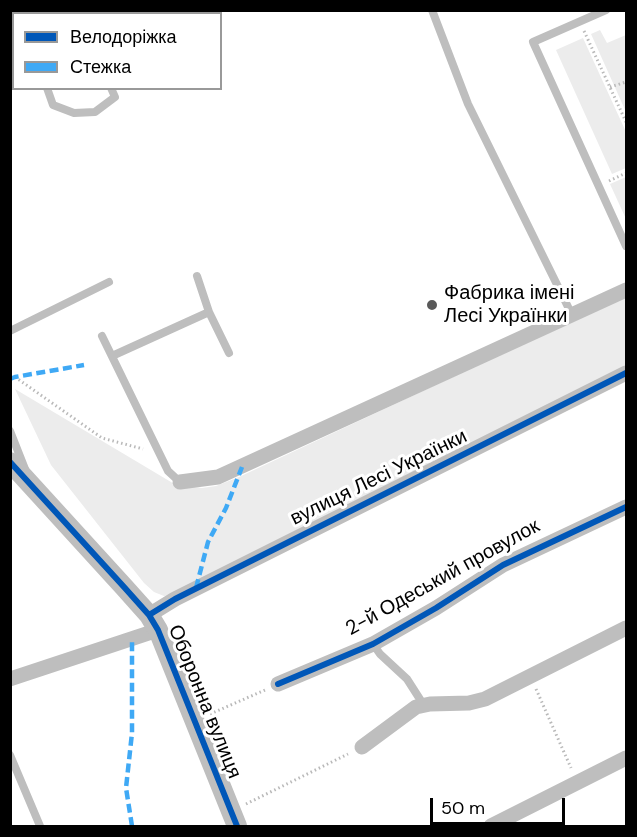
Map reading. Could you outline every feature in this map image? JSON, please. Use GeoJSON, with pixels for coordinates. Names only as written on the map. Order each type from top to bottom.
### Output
{"type":"FeatureCollection","features":[{"type":"Feature","properties":{"kind":"street"},"geometry":{"type":"LineString","coordinates":[[180,482],[218,477],[627,290]]}},
{"type":"Feature","properties":{"kind":"street","name":"вулиця Лесі Українки"},"geometry":{"type":"LineString","coordinates":[[10,679],[154,622],[175,599],[627,373]]}},
{"type":"Feature","properties":{"kind":"street","name":"Оборонна вулиця"},"geometry":{"type":"LineString","coordinates":[[10,462],[154,622],[237,826]]}},
{"type":"Feature","properties":{"kind":"street","name":"2-й Одеський провулок"},"geometry":{"type":"LineString","coordinates":[[278,684],[373,644],[436,608],[502,565],[627,507]]}},
{"type":"Feature","properties":{"kind":"street"},"geometry":{"type":"LineString","coordinates":[[362,747],[409,711],[423,704],[476,702],[627,628]]}},
{"type":"Feature","properties":{"kind":"street"},"geometry":{"type":"LineString","coordinates":[[491,826],[627,758]]}},
{"type":"Feature","properties":{"kind":"lane"},"geometry":{"type":"LineString","coordinates":[[432,10],[468,104],[572,315]]}},
{"type":"Feature","properties":{"kind":"lane"},"geometry":{"type":"LineString","coordinates":[[606,10],[533,42],[627,246]]}},
{"type":"Feature","properties":{"kind":"lane"},"geometry":{"type":"LineString","coordinates":[[48,90],[53,105],[74,113],[94,112],[115,97],[112,90]]}},
{"type":"Feature","properties":{"kind":"lane"},"geometry":{"type":"LineString","coordinates":[[197,276],[209,312],[229,353]]}},
{"type":"Feature","properties":{"kind":"lane"},"geometry":{"type":"LineString","coordinates":[[10,331],[109,282]]}},
{"type":"Feature","properties":{"kind":"lane"},"geometry":{"type":"LineString","coordinates":[[112,356],[209,312]]}},
{"type":"Feature","properties":{"kind":"lane"},"geometry":{"type":"LineString","coordinates":[[102,336],[168,471],[180,482]]}},
{"type":"Feature","properties":{"kind":"lane"},"geometry":{"type":"LineString","coordinates":[[10,431],[29,482]]}},
{"type":"Feature","properties":{"kind":"lane"},"geometry":{"type":"LineString","coordinates":[[373,644],[380,654],[407,679],[423,704]]}},
{"type":"Feature","properties":{"kind":"lane"},"geometry":{"type":"LineString","coordinates":[[10,755],[40,826]]}},
{"type":"Feature","properties":{"kind":"path"},"geometry":{"type":"LineString","coordinates":[[579,22],[627,122]]}},
{"type":"Feature","properties":{"kind":"path"},"geometry":{"type":"LineString","coordinates":[[610,87],[627,82]]}},
{"type":"Feature","properties":{"kind":"path"},"geometry":{"type":"LineString","coordinates":[[599,186],[627,173]]}},
{"type":"Feature","properties":{"kind":"path"},"geometry":{"type":"LineString","coordinates":[[15,376],[102,438],[159,453]]}},
{"type":"Feature","properties":{"kind":"path"},"geometry":{"type":"LineString","coordinates":[[531,676],[578,784]]}},
{"type":"Feature","properties":{"kind":"path"},"geometry":{"type":"LineString","coordinates":[[206,716],[278,684]]}},
{"type":"Feature","properties":{"kind":"path"},"geometry":{"type":"LineString","coordinates":[[242,806],[362,747]]}},
{"type":"Feature","properties":{"kind":"shaded area"},"geometry":{"type":"Polygon","coordinates":[[[600,30],[607,43],[626,35],[626,112],[591,34],[600,30]]]}},
{"type":"Feature","properties":{"kind":"shaded area"},"geometry":{"type":"Polygon","coordinates":[[[583,38],[626,132],[626,168],[612,174],[556,50],[583,38]]]}},
{"type":"Feature","properties":{"kind":"shaded area"},"geometry":{"type":"Polygon","coordinates":[[[626,177],[626,219],[610,184],[626,177]]]}},
{"type":"Feature","properties":{"kind":"shaded area"},"geometry":{"type":"Polygon","coordinates":[[[626,296],[626,368],[174,595],[164,596],[154,592],[144,583],[51,465],[15,389],[176,485],[202,488],[216,486],[626,296]]]}},
{"type":"Feature","properties":{"kind":"marked path"},"geometry":{"type":"LineString","coordinates":[[10,379],[84,365]]}},
{"type":"Feature","properties":{"kind":"marked path"},"geometry":{"type":"LineString","coordinates":[[196,588],[208,542],[226,508],[242,467]]}},
{"type":"Feature","properties":{"kind":"marked path"},"geometry":{"type":"LineString","coordinates":[[132,638],[132,733],[126,788],[132,826]]}},
{"type":"Feature","properties":{"kind":"cycle path"},"geometry":{"type":"LineString","coordinates":[[149,615],[175,599],[626,373]]}},
{"type":"Feature","properties":{"kind":"cycle path"},"geometry":{"type":"LineString","coordinates":[[10,462],[149,615],[158,630],[237,826]]}},
{"type":"Feature","properties":{"kind":"cycle path"},"geometry":{"type":"LineString","coordinates":[[278,684],[373,644],[436,608],[503,565],[626,507]]}},
{"type":"Feature","properties":{"kind":"place","name":"Фабрика імені Лесі Українки"},"geometry":{"type":"Point","coordinates":[432,305]}}]}
